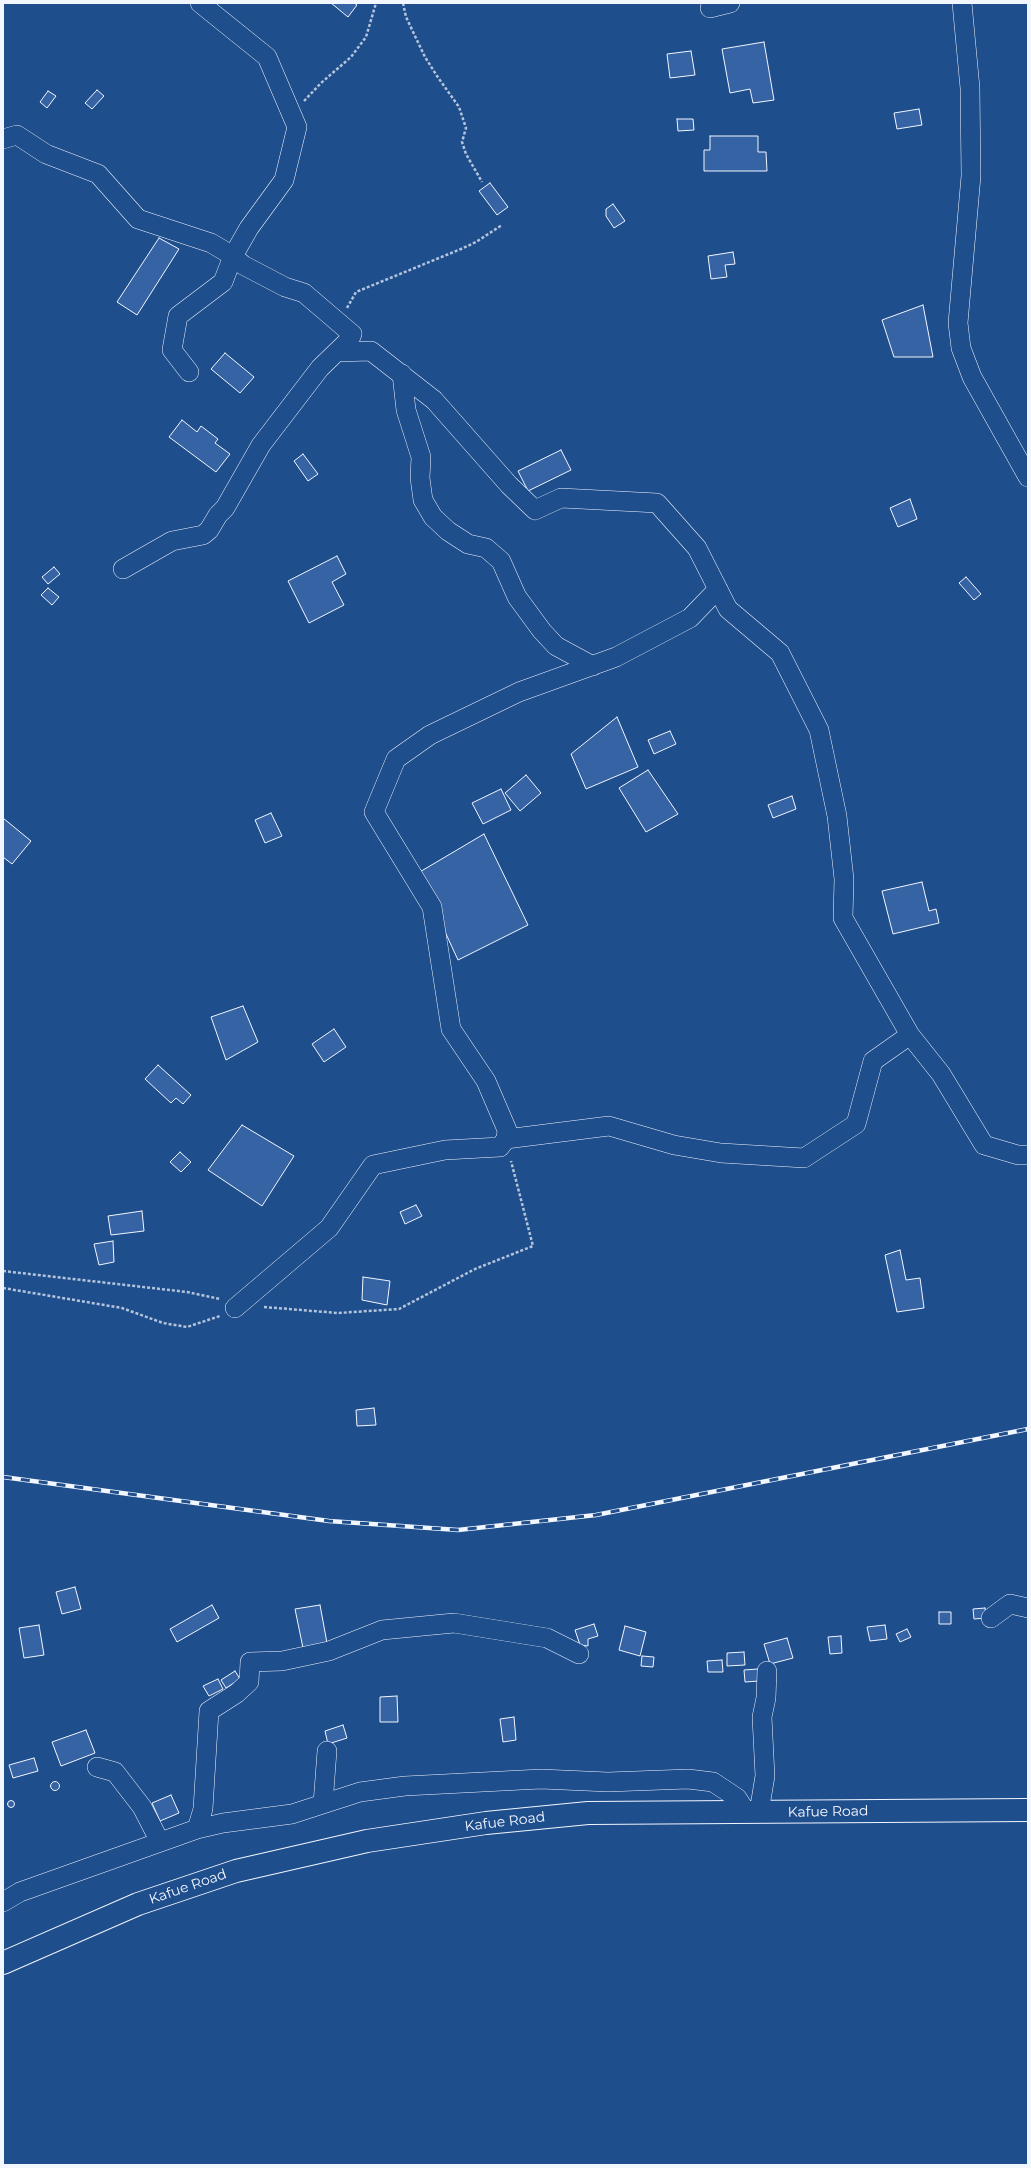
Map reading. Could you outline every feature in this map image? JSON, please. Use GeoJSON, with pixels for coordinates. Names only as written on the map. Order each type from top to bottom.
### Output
{"type":"FeatureCollection","features":[{"type":"Feature","properties":{"kind":"highway","name":"Kafue Road"},"geometry":{"type":"LineString","coordinates":[[3,1963],[138,1904],[236,1871],[367,1841],[486,1823],[588,1813],[1028,1810]]}},
{"type":"Feature","properties":{"kind":"street"},"geometry":{"type":"LineString","coordinates":[[189,372],[172,350],[178,316],[223,282],[233,256],[249,228],[284,180],[297,127],[267,57],[200,3]]}},
{"type":"Feature","properties":{"kind":"street"},"geometry":{"type":"LineString","coordinates":[[710,8],[730,3]]}},
{"type":"Feature","properties":{"kind":"street"},"geometry":{"type":"LineString","coordinates":[[962,3],[970,88],[971,176],[958,323],[961,348],[972,377],[1028,477]]}},
{"type":"Feature","properties":{"kind":"street"},"geometry":{"type":"LineString","coordinates":[[3,138],[17,135],[46,154],[98,174],[138,219],[211,243],[233,256],[243,265],[285,287],[304,292],[350,331],[352,336],[320,368],[261,445],[225,508],[218,515],[209,530],[203,534],[195,534],[172,541],[123,569]]}},
{"type":"Feature","properties":{"kind":"street"},"geometry":{"type":"LineString","coordinates":[[337,352],[372,351],[402,374],[434,400],[509,485],[535,510],[561,498],[657,503],[697,548],[728,609],[780,653],[819,730],[837,816],[844,879],[843,918],[910,1035],[941,1074],[984,1145],[1018,1155],[1028,1155]]}},
{"type":"Feature","properties":{"kind":"street"},"geometry":{"type":"LineString","coordinates":[[402,374],[406,410],[421,457],[420,478],[423,500],[433,517],[448,531],[468,544],[486,548],[501,561],[517,597],[542,631],[556,646],[593,666]]}},
{"type":"Feature","properties":{"kind":"street"},"geometry":{"type":"LineString","coordinates":[[229,1304],[329,1228],[373,1165],[445,1150],[500,1147],[506,1139],[507,1130],[486,1081],[451,1029],[432,907],[374,812],[396,759],[430,735],[519,692],[616,657],[690,618],[718,589]]}},
{"type":"Feature","properties":{"kind":"street"},"geometry":{"type":"LineString","coordinates":[[506,1139],[609,1126],[674,1145],[721,1153],[804,1158],[856,1124],[873,1061],[910,1035]]}},
{"type":"Feature","properties":{"kind":"street"},"geometry":{"type":"LineString","coordinates":[[991,1618],[1010,1604],[1028,1608]]}},
{"type":"Feature","properties":{"kind":"street"},"geometry":{"type":"LineString","coordinates":[[197,1829],[203,1809],[209,1711],[237,1693],[249,1682],[250,1662],[282,1661],[329,1650],[382,1630],[454,1623],[547,1638],[579,1654]]}},
{"type":"Feature","properties":{"kind":"street"},"geometry":{"type":"LineString","coordinates":[[3,1902],[20,1892],[197,1829],[223,1823],[292,1814],[360,1792],[405,1786],[541,1779],[608,1782],[688,1779],[713,1782],[737,1798],[753,1812],[765,1776],[762,1717],[766,1698],[767,1671]]}},
{"type":"Feature","properties":{"kind":"street"},"geometry":{"type":"LineString","coordinates":[[323,1804],[327,1751]]}},
{"type":"Feature","properties":{"kind":"street"},"geometry":{"type":"LineString","coordinates":[[97,1767],[115,1772],[142,1807],[160,1842]]}},
{"type":"Feature","properties":{"kind":"path"},"geometry":{"type":"LineString","coordinates":[[292,115],[321,83],[351,57],[366,37],[376,3]]}},
{"type":"Feature","properties":{"kind":"path"},"geometry":{"type":"LineString","coordinates":[[403,3],[406,17],[425,57],[459,107],[466,128],[462,142],[466,154],[482,182]]}},
{"type":"Feature","properties":{"kind":"path"},"geometry":{"type":"LineString","coordinates":[[339,323],[356,292],[461,249],[476,242],[502,225]]}},
{"type":"Feature","properties":{"kind":"path"},"geometry":{"type":"LineString","coordinates":[[259,1306],[338,1313],[399,1309],[475,1269],[533,1246],[506,1139]]}},
{"type":"Feature","properties":{"kind":"path"},"geometry":{"type":"LineString","coordinates":[[3,1271],[187,1292],[229,1304],[222,1315],[187,1327],[163,1323],[122,1308],[3,1288]]}},
{"type":"Feature","properties":{"kind":"building"},"geometry":{"type":"Polygon","coordinates":[[[331,3],[354,3],[357,5],[348,17],[331,3]]]}},
{"type":"Feature","properties":{"kind":"building"},"geometry":{"type":"Polygon","coordinates":[[[764,42],[774,100],[753,103],[750,89],[730,93],[722,49],[764,42]]]}},
{"type":"Feature","properties":{"kind":"building"},"geometry":{"type":"Polygon","coordinates":[[[691,51],[695,75],[670,78],[667,54],[691,51]]]}},
{"type":"Feature","properties":{"kind":"building"},"geometry":{"type":"Polygon","coordinates":[[[97,90],[104,96],[92,109],[85,103],[97,90]]]}},
{"type":"Feature","properties":{"kind":"building"},"geometry":{"type":"Polygon","coordinates":[[[48,91],[56,96],[47,108],[40,102],[48,91]]]}},
{"type":"Feature","properties":{"kind":"building"},"geometry":{"type":"Polygon","coordinates":[[[919,109],[922,125],[897,129],[894,113],[919,109]]]}},
{"type":"Feature","properties":{"kind":"building"},"geometry":{"type":"Polygon","coordinates":[[[677,119],[693,119],[694,130],[678,131],[677,119]]]}},
{"type":"Feature","properties":{"kind":"building"},"geometry":{"type":"Polygon","coordinates":[[[710,136],[758,136],[758,152],[766,152],[767,171],[704,171],[704,150],[710,150],[710,136]]]}},
{"type":"Feature","properties":{"kind":"building"},"geometry":{"type":"Polygon","coordinates":[[[490,183],[508,207],[497,215],[479,191],[490,183]]]}},
{"type":"Feature","properties":{"kind":"building"},"geometry":{"type":"Polygon","coordinates":[[[613,204],[625,221],[614,228],[606,216],[606,209],[613,204]]]}},
{"type":"Feature","properties":{"kind":"building"},"geometry":{"type":"Polygon","coordinates":[[[159,238],[179,249],[137,315],[117,302],[159,238]]]}},
{"type":"Feature","properties":{"kind":"building"},"geometry":{"type":"Polygon","coordinates":[[[733,252],[735,264],[725,265],[727,277],[711,279],[708,256],[733,252]]]}},
{"type":"Feature","properties":{"kind":"building"},"geometry":{"type":"Polygon","coordinates":[[[923,305],[933,357],[894,357],[882,320],[923,305]]]}},
{"type":"Feature","properties":{"kind":"building"},"geometry":{"type":"Polygon","coordinates":[[[225,353],[254,377],[240,393],[211,369],[225,353]]]}},
{"type":"Feature","properties":{"kind":"building"},"geometry":{"type":"Polygon","coordinates":[[[182,420],[197,432],[201,426],[218,439],[215,443],[230,454],[216,472],[169,437],[182,420]]]}},
{"type":"Feature","properties":{"kind":"building"},"geometry":{"type":"Polygon","coordinates":[[[561,450],[571,470],[528,491],[518,471],[561,450]]]}},
{"type":"Feature","properties":{"kind":"building"},"geometry":{"type":"Polygon","coordinates":[[[303,454],[318,474],[308,481],[294,461],[303,454]]]}},
{"type":"Feature","properties":{"kind":"building"},"geometry":{"type":"Polygon","coordinates":[[[910,499],[917,519],[898,527],[890,508],[910,499]]]}},
{"type":"Feature","properties":{"kind":"building"},"geometry":{"type":"Polygon","coordinates":[[[337,556],[346,574],[332,582],[344,605],[309,623],[288,581],[337,556]]]}},
{"type":"Feature","properties":{"kind":"building"},"geometry":{"type":"Polygon","coordinates":[[[54,567],[60,574],[48,584],[42,577],[54,567]]]}},
{"type":"Feature","properties":{"kind":"building"},"geometry":{"type":"Polygon","coordinates":[[[966,577],[981,594],[974,600],[959,583],[966,577]]]}},
{"type":"Feature","properties":{"kind":"building"},"geometry":{"type":"Polygon","coordinates":[[[48,588],[59,597],[52,605],[41,595],[48,588]]]}},
{"type":"Feature","properties":{"kind":"building"},"geometry":{"type":"Polygon","coordinates":[[[617,717],[638,767],[586,789],[571,754],[617,717]]]}},
{"type":"Feature","properties":{"kind":"building"},"geometry":{"type":"Polygon","coordinates":[[[670,731],[676,744],[654,754],[648,740],[670,731]]]}},
{"type":"Feature","properties":{"kind":"building"},"geometry":{"type":"Polygon","coordinates":[[[648,770],[678,814],[646,832],[619,788],[648,770]]]}},
{"type":"Feature","properties":{"kind":"building"},"geometry":{"type":"Polygon","coordinates":[[[526,775],[541,793],[520,811],[505,793],[526,775]]]}},
{"type":"Feature","properties":{"kind":"building"},"geometry":{"type":"Polygon","coordinates":[[[501,789],[511,810],[483,824],[472,803],[501,789]]]}},
{"type":"Feature","properties":{"kind":"building"},"geometry":{"type":"Polygon","coordinates":[[[792,796],[796,809],[773,818],[768,805],[792,796]]]}},
{"type":"Feature","properties":{"kind":"building"},"geometry":{"type":"Polygon","coordinates":[[[271,813],[282,836],[265,843],[255,820],[271,813]]]}},
{"type":"Feature","properties":{"kind":"building"},"geometry":{"type":"Polygon","coordinates":[[[3,818],[31,841],[12,864],[3,857],[3,818]]]}},
{"type":"Feature","properties":{"kind":"building"},"geometry":{"type":"Polygon","coordinates":[[[484,834],[528,925],[458,960],[418,873],[484,834]]]}},
{"type":"Feature","properties":{"kind":"building"},"geometry":{"type":"Polygon","coordinates":[[[922,882],[929,911],[936,909],[939,923],[893,934],[882,891],[922,882]]]}},
{"type":"Feature","properties":{"kind":"building"},"geometry":{"type":"Polygon","coordinates":[[[243,1006],[258,1042],[226,1060],[211,1017],[243,1006]]]}},
{"type":"Feature","properties":{"kind":"building"},"geometry":{"type":"Polygon","coordinates":[[[334,1029],[346,1047],[324,1062],[312,1044],[334,1029]]]}},
{"type":"Feature","properties":{"kind":"building"},"geometry":{"type":"Polygon","coordinates":[[[158,1065],[191,1095],[183,1104],[176,1098],[171,1103],[145,1079],[158,1065]]]}},
{"type":"Feature","properties":{"kind":"building"},"geometry":{"type":"Polygon","coordinates":[[[242,1125],[294,1156],[262,1206],[208,1170],[242,1125]]]}},
{"type":"Feature","properties":{"kind":"building"},"geometry":{"type":"Polygon","coordinates":[[[180,1152],[191,1162],[181,1172],[170,1162],[180,1152]]]}},
{"type":"Feature","properties":{"kind":"building"},"geometry":{"type":"Polygon","coordinates":[[[416,1205],[422,1216],[405,1224],[400,1212],[416,1205]]]}},
{"type":"Feature","properties":{"kind":"building"},"geometry":{"type":"Polygon","coordinates":[[[142,1211],[144,1231],[111,1235],[108,1216],[142,1211]]]}},
{"type":"Feature","properties":{"kind":"building"},"geometry":{"type":"Polygon","coordinates":[[[113,1241],[114,1262],[99,1265],[94,1244],[113,1241]]]}},
{"type":"Feature","properties":{"kind":"building"},"geometry":{"type":"Polygon","coordinates":[[[900,1250],[906,1280],[920,1278],[924,1308],[897,1312],[885,1255],[900,1250]]]}},
{"type":"Feature","properties":{"kind":"building"},"geometry":{"type":"Polygon","coordinates":[[[363,1277],[390,1281],[387,1305],[362,1300],[363,1277]]]}},
{"type":"Feature","properties":{"kind":"building"},"geometry":{"type":"Polygon","coordinates":[[[374,1408],[376,1425],[357,1426],[356,1410],[374,1408]]]}},
{"type":"Feature","properties":{"kind":"building"},"geometry":{"type":"Polygon","coordinates":[[[75,1587],[81,1609],[62,1614],[56,1592],[75,1587]]]}},
{"type":"Feature","properties":{"kind":"building"},"geometry":{"type":"Polygon","coordinates":[[[212,1605],[219,1618],[177,1642],[170,1629],[212,1605]]]}},
{"type":"Feature","properties":{"kind":"building"},"geometry":{"type":"Polygon","coordinates":[[[320,1605],[327,1643],[303,1648],[295,1609],[320,1605]]]}},
{"type":"Feature","properties":{"kind":"building"},"geometry":{"type":"Polygon","coordinates":[[[985,1608],[986,1618],[974,1619],[973,1609],[985,1608]]]}},
{"type":"Feature","properties":{"kind":"building"},"geometry":{"type":"Polygon","coordinates":[[[939,1612],[951,1612],[951,1624],[939,1624],[939,1612]]]}},
{"type":"Feature","properties":{"kind":"building"},"geometry":{"type":"Polygon","coordinates":[[[594,1624],[598,1636],[588,1639],[588,1646],[580,1645],[575,1630],[594,1624]]]}},
{"type":"Feature","properties":{"kind":"building"},"geometry":{"type":"Polygon","coordinates":[[[39,1625],[44,1655],[24,1658],[19,1628],[39,1625]]]}},
{"type":"Feature","properties":{"kind":"building"},"geometry":{"type":"Polygon","coordinates":[[[885,1625],[887,1639],[870,1641],[867,1627],[885,1625]]]}},
{"type":"Feature","properties":{"kind":"building"},"geometry":{"type":"Polygon","coordinates":[[[625,1626],[646,1632],[640,1656],[619,1650],[625,1626]]]}},
{"type":"Feature","properties":{"kind":"building"},"geometry":{"type":"Polygon","coordinates":[[[907,1629],[911,1637],[900,1642],[896,1634],[907,1629]]]}},
{"type":"Feature","properties":{"kind":"building"},"geometry":{"type":"Polygon","coordinates":[[[841,1636],[842,1653],[830,1654],[828,1637],[841,1636]]]}},
{"type":"Feature","properties":{"kind":"building"},"geometry":{"type":"Polygon","coordinates":[[[787,1638],[793,1658],[770,1664],[764,1644],[787,1638]]]}},
{"type":"Feature","properties":{"kind":"building"},"geometry":{"type":"Polygon","coordinates":[[[744,1652],[745,1665],[727,1666],[727,1653],[744,1652]]]}},
{"type":"Feature","properties":{"kind":"building"},"geometry":{"type":"Polygon","coordinates":[[[642,1656],[654,1657],[653,1667],[641,1666],[642,1656]]]}},
{"type":"Feature","properties":{"kind":"building"},"geometry":{"type":"Polygon","coordinates":[[[722,1660],[723,1672],[708,1672],[707,1661],[722,1660]]]}},
{"type":"Feature","properties":{"kind":"building"},"geometry":{"type":"Polygon","coordinates":[[[758,1669],[759,1681],[745,1682],[744,1670],[758,1669]]]}},
{"type":"Feature","properties":{"kind":"building"},"geometry":{"type":"Polygon","coordinates":[[[235,1671],[240,1679],[226,1688],[221,1680],[235,1671]]]}},
{"type":"Feature","properties":{"kind":"building"},"geometry":{"type":"Polygon","coordinates":[[[218,1679],[223,1689],[209,1696],[203,1686],[218,1679]]]}},
{"type":"Feature","properties":{"kind":"building"},"geometry":{"type":"Polygon","coordinates":[[[397,1696],[398,1722],[380,1722],[380,1697],[397,1696]]]}},
{"type":"Feature","properties":{"kind":"building"},"geometry":{"type":"Polygon","coordinates":[[[514,1717],[516,1740],[503,1742],[500,1719],[514,1717]]]}},
{"type":"Feature","properties":{"kind":"building"},"geometry":{"type":"Polygon","coordinates":[[[343,1725],[347,1738],[328,1744],[325,1731],[343,1725]]]}},
{"type":"Feature","properties":{"kind":"building"},"geometry":{"type":"Polygon","coordinates":[[[86,1730],[95,1753],[61,1766],[52,1742],[86,1730]]]}},
{"type":"Feature","properties":{"kind":"building"},"geometry":{"type":"Polygon","coordinates":[[[34,1758],[38,1771],[13,1778],[9,1765],[34,1758]]]}},
{"type":"Feature","properties":{"kind":"building"},"geometry":{"type":"Polygon","coordinates":[[[55,1781],[60,1786],[55,1791],[50,1786],[55,1781]]]}},
{"type":"Feature","properties":{"kind":"building"},"geometry":{"type":"Polygon","coordinates":[[[171,1795],[179,1813],[160,1821],[152,1803],[171,1795]]]}},
{"type":"Feature","properties":{"kind":"building"},"geometry":{"type":"Polygon","coordinates":[[[11,1800],[15,1804],[11,1808],[7,1804],[11,1800]]]}},
{"type":"Feature","properties":{"kind":"railway"},"geometry":{"type":"LineString","coordinates":[[3,1477],[329,1521],[458,1530],[596,1515],[1028,1429]]}}]}
